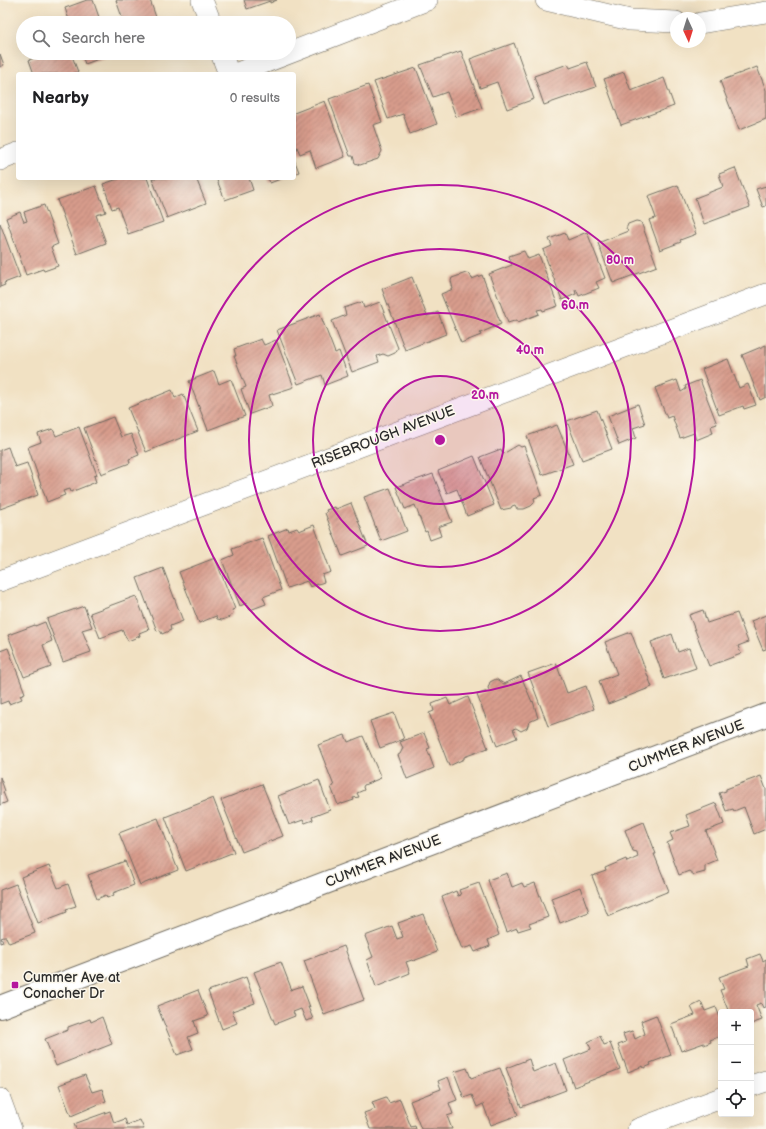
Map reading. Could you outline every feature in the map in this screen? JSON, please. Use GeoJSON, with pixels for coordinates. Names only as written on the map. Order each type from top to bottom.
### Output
{"type":"FeatureCollection","features":[{"type":"Feature","properties":{"kind":"street"},"geometry":{"type":"LineString","coordinates":[[202,0],[208,16]]}},
{"type":"Feature","properties":{"kind":"street"},"geometry":{"type":"LineString","coordinates":[[296,50],[427,0]]}},
{"type":"Feature","properties":{"kind":"street"},"geometry":{"type":"LineString","coordinates":[[546,0],[630,20],[670,22]]}},
{"type":"Feature","properties":{"kind":"street"},"geometry":{"type":"LineString","coordinates":[[706,22],[766,12]]}},
{"type":"Feature","properties":{"kind":"street"},"geometry":{"type":"LineString","coordinates":[[224,60],[228,72]]}},
{"type":"Feature","properties":{"kind":"street"},"geometry":{"type":"LineString","coordinates":[[240,72],[271,60]]}},
{"type":"Feature","properties":{"kind":"street"},"geometry":{"type":"LineString","coordinates":[[0,160],[16,154]]}},
{"type":"Feature","properties":{"kind":"street","name":"RISEBROUGH AVENUE"},"geometry":{"type":"LineString","coordinates":[[0,581],[766,294]]}},
{"type":"Feature","properties":{"kind":"street","name":"CUMMER AVENUE"},"geometry":{"type":"LineString","coordinates":[[0,1007],[766,715]]}},
{"type":"Feature","properties":{"kind":"street"},"geometry":{"type":"LineString","coordinates":[[754,1085],[766,1081]]}},
{"type":"Feature","properties":{"kind":"street"},"geometry":{"type":"LineString","coordinates":[[0,1099],[11,1129]]}},
{"type":"Feature","properties":{"kind":"street"},"geometry":{"type":"LineString","coordinates":[[638,1129],[718,1099]]}},
{"type":"Feature","properties":{"kind":"building"},"geometry":{"type":"Polygon","coordinates":[[[87,0],[93,0],[99,16],[68,16],[65,8],[87,0]]]}},
{"type":"Feature","properties":{"kind":"building"},"geometry":{"type":"Polygon","coordinates":[[[116,0],[150,0],[156,16],[122,16],[116,0]]]}},
{"type":"Feature","properties":{"kind":"building"},"geometry":{"type":"Polygon","coordinates":[[[244,0],[277,0],[247,9],[244,0]]]}},
{"type":"Feature","properties":{"kind":"building"},"geometry":{"type":"Polygon","coordinates":[[[514,43],[534,99],[507,109],[497,82],[480,88],[470,59],[514,43]]]}},
{"type":"Feature","properties":{"kind":"building"},"geometry":{"type":"Polygon","coordinates":[[[461,51],[482,108],[456,117],[447,92],[433,97],[420,65],[461,51]]]}},
{"type":"Feature","properties":{"kind":"building"},"geometry":{"type":"Polygon","coordinates":[[[0,54],[4,65],[0,67],[0,54]]]}},
{"type":"Feature","properties":{"kind":"building"},"geometry":{"type":"Polygon","coordinates":[[[29,60],[74,60],[78,72],[33,72],[29,60]]]}},
{"type":"Feature","properties":{"kind":"building"},"geometry":{"type":"Polygon","coordinates":[[[84,60],[96,60],[85,64],[84,60]]]}},
{"type":"Feature","properties":{"kind":"building"},"geometry":{"type":"Polygon","coordinates":[[[587,62],[596,87],[544,105],[534,76],[568,64],[570,68],[587,62]]]}},
{"type":"Feature","properties":{"kind":"building"},"geometry":{"type":"Polygon","coordinates":[[[757,67],[766,90],[766,119],[739,130],[720,81],[757,67]]]}},
{"type":"Feature","properties":{"kind":"building"},"geometry":{"type":"Polygon","coordinates":[[[416,68],[437,124],[410,134],[403,114],[388,119],[374,82],[416,68]]]}},
{"type":"Feature","properties":{"kind":"building"},"geometry":{"type":"Polygon","coordinates":[[[624,72],[631,91],[664,78],[674,106],[621,125],[604,79],[624,72]]]}},
{"type":"Feature","properties":{"kind":"building"},"geometry":{"type":"Polygon","coordinates":[[[368,85],[382,122],[373,125],[382,151],[378,159],[360,165],[355,163],[353,156],[350,156],[329,99],[368,85]]]}},
{"type":"Feature","properties":{"kind":"building"},"geometry":{"type":"Polygon","coordinates":[[[325,101],[345,157],[316,168],[310,150],[300,154],[296,148],[296,112],[325,101]]]}},
{"type":"Feature","properties":{"kind":"building"},"geometry":{"type":"Polygon","coordinates":[[[296,164],[299,172],[296,173],[296,164]]]}},
{"type":"Feature","properties":{"kind":"building"},"geometry":{"type":"Polygon","coordinates":[[[735,168],[750,207],[704,224],[695,198],[723,187],[719,174],[735,168]]]}},
{"type":"Feature","properties":{"kind":"building"},"geometry":{"type":"Polygon","coordinates":[[[115,180],[148,180],[163,222],[128,234],[118,207],[112,209],[103,184],[115,180]]]}},
{"type":"Feature","properties":{"kind":"building"},"geometry":{"type":"Polygon","coordinates":[[[153,180],[197,180],[206,203],[167,218],[153,180]]]}},
{"type":"Feature","properties":{"kind":"building"},"geometry":{"type":"Polygon","coordinates":[[[217,180],[250,180],[253,190],[225,200],[217,180]]]}},
{"type":"Feature","properties":{"kind":"building"},"geometry":{"type":"Polygon","coordinates":[[[269,180],[278,180],[270,183],[269,180]]]}},
{"type":"Feature","properties":{"kind":"building"},"geometry":{"type":"Polygon","coordinates":[[[678,185],[696,234],[680,240],[681,242],[660,250],[649,220],[656,218],[648,196],[678,185]]]}},
{"type":"Feature","properties":{"kind":"building"},"geometry":{"type":"Polygon","coordinates":[[[96,186],[106,212],[96,215],[106,243],[77,254],[57,200],[96,186]]]}},
{"type":"Feature","properties":{"kind":"building"},"geometry":{"type":"Polygon","coordinates":[[[766,186],[766,206],[763,207],[756,189],[766,186]]]}},
{"type":"Feature","properties":{"kind":"building"},"geometry":{"type":"Polygon","coordinates":[[[44,205],[58,244],[51,247],[58,266],[26,275],[6,218],[20,212],[24,222],[27,221],[24,212],[44,205]]]}},
{"type":"Feature","properties":{"kind":"building"},"geometry":{"type":"Polygon","coordinates":[[[636,221],[641,222],[657,266],[613,283],[598,243],[628,231],[626,229],[628,224],[636,221]]]}},
{"type":"Feature","properties":{"kind":"building"},"geometry":{"type":"Polygon","coordinates":[[[0,223],[20,277],[4,283],[5,285],[0,287],[0,223]]]}},
{"type":"Feature","properties":{"kind":"building"},"geometry":{"type":"Polygon","coordinates":[[[587,232],[605,278],[596,282],[599,288],[579,296],[576,289],[576,294],[562,300],[543,250],[552,246],[549,239],[565,233],[568,240],[587,232]]]}},
{"type":"Feature","properties":{"kind":"building"},"geometry":{"type":"Polygon","coordinates":[[[524,251],[528,259],[539,255],[558,306],[543,311],[542,309],[537,310],[539,314],[518,322],[517,320],[508,323],[489,274],[512,265],[509,256],[524,251]]]}},
{"type":"Feature","properties":{"kind":"building"},"geometry":{"type":"Polygon","coordinates":[[[466,273],[470,274],[472,279],[482,275],[501,324],[480,333],[481,335],[461,343],[441,294],[453,289],[451,281],[452,278],[466,273]]]}},
{"type":"Feature","properties":{"kind":"building"},"geometry":{"type":"Polygon","coordinates":[[[412,277],[427,316],[438,312],[446,334],[405,350],[382,289],[412,277]]]}},
{"type":"Feature","properties":{"kind":"building"},"geometry":{"type":"Polygon","coordinates":[[[362,302],[364,308],[380,302],[398,348],[395,353],[388,356],[383,354],[377,356],[379,362],[352,372],[332,321],[346,315],[344,308],[362,302]]]}},
{"type":"Feature","properties":{"kind":"building"},"geometry":{"type":"Polygon","coordinates":[[[320,314],[335,353],[339,351],[348,376],[325,385],[322,375],[298,384],[277,330],[320,314]]]}},
{"type":"Feature","properties":{"kind":"building"},"geometry":{"type":"Polygon","coordinates":[[[261,339],[264,345],[276,340],[294,387],[269,395],[272,406],[250,414],[241,389],[246,387],[234,356],[236,356],[234,349],[261,339]]]}},
{"type":"Feature","properties":{"kind":"building"},"geometry":{"type":"Polygon","coordinates":[[[766,345],[766,397],[760,400],[742,355],[766,345]]]}},
{"type":"Feature","properties":{"kind":"building"},"geometry":{"type":"Polygon","coordinates":[[[728,359],[739,388],[748,384],[756,405],[744,409],[743,406],[719,415],[702,369],[728,359]]]}},
{"type":"Feature","properties":{"kind":"building"},"geometry":{"type":"Polygon","coordinates":[[[214,371],[219,384],[231,379],[245,416],[208,430],[189,381],[214,371]]]}},
{"type":"Feature","properties":{"kind":"building"},"geometry":{"type":"Polygon","coordinates":[[[677,380],[681,392],[686,389],[685,386],[700,380],[717,424],[711,426],[713,433],[696,440],[694,433],[680,438],[672,416],[667,418],[655,388],[677,380]]]}},
{"type":"Feature","properties":{"kind":"building"},"geometry":{"type":"Polygon","coordinates":[[[172,390],[175,398],[183,394],[198,431],[146,452],[128,408],[172,390]]]}},
{"type":"Feature","properties":{"kind":"building"},"geometry":{"type":"Polygon","coordinates":[[[638,404],[645,424],[633,428],[636,438],[619,445],[608,416],[638,404]]]}},
{"type":"Feature","properties":{"kind":"building"},"geometry":{"type":"Polygon","coordinates":[[[597,410],[612,449],[582,460],[567,421],[597,410]]]}},
{"type":"Feature","properties":{"kind":"building"},"geometry":{"type":"Polygon","coordinates":[[[113,417],[121,437],[131,434],[139,455],[129,459],[130,463],[101,474],[84,428],[113,417]]]}},
{"type":"Feature","properties":{"kind":"building"},"geometry":{"type":"Polygon","coordinates":[[[557,425],[573,464],[542,475],[527,436],[557,425]]]}},
{"type":"Feature","properties":{"kind":"building"},"geometry":{"type":"Polygon","coordinates":[[[79,427],[97,475],[94,476],[96,482],[71,492],[70,489],[63,491],[65,495],[47,502],[28,447],[41,442],[38,434],[53,429],[56,436],[79,427]]]}},
{"type":"Feature","properties":{"kind":"building"},"geometry":{"type":"Polygon","coordinates":[[[518,445],[521,447],[524,446],[542,495],[534,498],[535,502],[531,506],[524,509],[517,509],[515,505],[511,508],[501,510],[480,457],[501,449],[503,454],[518,445]]]}},
{"type":"Feature","properties":{"kind":"building"},"geometry":{"type":"Polygon","coordinates":[[[8,447],[15,467],[27,463],[38,495],[0,509],[0,450],[8,447]]]}},
{"type":"Feature","properties":{"kind":"building"},"geometry":{"type":"Polygon","coordinates":[[[474,456],[494,505],[467,516],[457,489],[447,493],[438,471],[474,456]]]}},
{"type":"Feature","properties":{"kind":"building"},"geometry":{"type":"Polygon","coordinates":[[[433,474],[452,522],[438,527],[441,536],[430,540],[427,531],[425,532],[415,505],[405,509],[396,487],[433,474]]]}},
{"type":"Feature","properties":{"kind":"building"},"geometry":{"type":"Polygon","coordinates":[[[390,488],[407,531],[381,541],[364,497],[390,488]]]}},
{"type":"Feature","properties":{"kind":"building"},"geometry":{"type":"Polygon","coordinates":[[[351,503],[368,546],[342,556],[325,513],[327,512],[326,510],[335,507],[336,509],[351,503]]]}},
{"type":"Feature","properties":{"kind":"building"},"geometry":{"type":"Polygon","coordinates":[[[314,525],[331,572],[322,575],[324,582],[310,587],[307,581],[287,588],[268,536],[288,528],[289,531],[297,528],[299,531],[314,525]]]}},
{"type":"Feature","properties":{"kind":"building"},"geometry":{"type":"Polygon","coordinates":[[[262,538],[281,590],[263,597],[266,604],[250,610],[247,603],[240,606],[222,560],[234,555],[232,549],[262,538]]]}},
{"type":"Feature","properties":{"kind":"building"},"geometry":{"type":"Polygon","coordinates":[[[215,558],[235,609],[232,610],[233,613],[230,617],[222,620],[217,619],[216,616],[199,623],[179,572],[215,558]]]}},
{"type":"Feature","properties":{"kind":"building"},"geometry":{"type":"Polygon","coordinates":[[[163,568],[183,621],[170,626],[171,630],[162,634],[160,630],[157,631],[137,578],[163,568]]]}},
{"type":"Feature","properties":{"kind":"building"},"geometry":{"type":"Polygon","coordinates":[[[136,596],[149,629],[139,633],[140,636],[128,641],[122,630],[100,638],[90,613],[136,596]]]}},
{"type":"Feature","properties":{"kind":"building"},"geometry":{"type":"Polygon","coordinates":[[[84,606],[92,627],[82,630],[91,652],[63,662],[47,619],[84,606]]]}},
{"type":"Feature","properties":{"kind":"building"},"geometry":{"type":"Polygon","coordinates":[[[703,610],[707,623],[737,613],[748,642],[738,646],[741,654],[709,666],[689,615],[703,610]]]}},
{"type":"Feature","properties":{"kind":"building"},"geometry":{"type":"Polygon","coordinates":[[[766,615],[766,649],[763,650],[751,621],[766,615]]]}},
{"type":"Feature","properties":{"kind":"building"},"geometry":{"type":"Polygon","coordinates":[[[45,622],[52,641],[43,645],[51,667],[24,677],[8,635],[45,622]]]}},
{"type":"Feature","properties":{"kind":"building"},"geometry":{"type":"Polygon","coordinates":[[[631,632],[652,687],[608,704],[599,681],[617,674],[605,642],[631,632]]]}},
{"type":"Feature","properties":{"kind":"building"},"geometry":{"type":"Polygon","coordinates":[[[672,634],[678,652],[689,648],[696,668],[664,679],[651,642],[672,634]]]}},
{"type":"Feature","properties":{"kind":"building"},"geometry":{"type":"Polygon","coordinates":[[[8,648],[25,693],[20,695],[22,699],[9,704],[8,701],[0,704],[0,651],[8,648]]]}},
{"type":"Feature","properties":{"kind":"building"},"geometry":{"type":"Polygon","coordinates":[[[556,663],[567,693],[586,686],[594,709],[548,726],[528,673],[556,663]]]}},
{"type":"Feature","properties":{"kind":"building"},"geometry":{"type":"Polygon","coordinates":[[[521,676],[532,702],[533,701],[538,718],[529,722],[527,728],[521,731],[516,728],[513,729],[517,738],[497,746],[477,695],[489,690],[488,688],[490,682],[496,679],[504,684],[521,676]]]}},
{"type":"Feature","properties":{"kind":"building"},"geometry":{"type":"Polygon","coordinates":[[[468,697],[488,748],[464,757],[464,759],[449,766],[429,713],[434,711],[432,704],[447,698],[450,705],[468,697]]]}},
{"type":"Feature","properties":{"kind":"building"},"geometry":{"type":"Polygon","coordinates":[[[394,713],[404,739],[380,748],[370,721],[394,713]]]}},
{"type":"Feature","properties":{"kind":"building"},"geometry":{"type":"Polygon","coordinates":[[[424,733],[430,748],[427,749],[434,768],[407,779],[398,755],[403,748],[400,742],[424,733]]]}},
{"type":"Feature","properties":{"kind":"building"},"geometry":{"type":"Polygon","coordinates":[[[345,735],[348,742],[363,736],[381,778],[364,785],[364,790],[357,793],[359,797],[353,798],[354,800],[338,805],[331,787],[334,786],[318,745],[345,735]]]}},
{"type":"Feature","properties":{"kind":"building"},"geometry":{"type":"Polygon","coordinates":[[[761,776],[766,789],[766,829],[754,834],[744,807],[734,811],[733,809],[726,811],[719,793],[761,776]]]}},
{"type":"Feature","properties":{"kind":"building"},"geometry":{"type":"Polygon","coordinates":[[[0,777],[7,802],[0,805],[0,777]]]}},
{"type":"Feature","properties":{"kind":"building"},"geometry":{"type":"Polygon","coordinates":[[[319,780],[330,810],[312,817],[313,820],[305,823],[303,820],[289,825],[278,796],[319,780]]]}},
{"type":"Feature","properties":{"kind":"building"},"geometry":{"type":"Polygon","coordinates":[[[262,784],[283,836],[242,852],[221,800],[262,784]]]}},
{"type":"Feature","properties":{"kind":"building"},"geometry":{"type":"Polygon","coordinates":[[[213,798],[234,852],[186,871],[165,817],[213,798]]]}},
{"type":"Feature","properties":{"kind":"building"},"geometry":{"type":"Polygon","coordinates":[[[716,803],[724,824],[706,831],[717,860],[705,865],[705,872],[694,875],[689,871],[679,875],[667,843],[673,840],[670,833],[690,826],[686,815],[716,803]]]}},
{"type":"Feature","properties":{"kind":"building"},"geometry":{"type":"Polygon","coordinates":[[[158,818],[178,870],[140,885],[119,833],[158,818]]]}},
{"type":"Feature","properties":{"kind":"building"},"geometry":{"type":"Polygon","coordinates":[[[644,822],[656,854],[654,854],[669,891],[608,916],[592,876],[606,871],[605,868],[626,859],[627,862],[638,857],[637,852],[633,851],[625,830],[644,822]]]}},
{"type":"Feature","properties":{"kind":"building"},"geometry":{"type":"Polygon","coordinates":[[[125,861],[134,885],[113,893],[114,895],[107,898],[106,895],[97,899],[88,875],[125,861]]]}},
{"type":"Feature","properties":{"kind":"building"},"geometry":{"type":"Polygon","coordinates":[[[49,866],[58,888],[68,884],[76,906],[66,909],[67,912],[38,923],[21,877],[49,866]]]}},
{"type":"Feature","properties":{"kind":"building"},"geometry":{"type":"Polygon","coordinates":[[[507,873],[512,887],[522,883],[524,887],[535,883],[548,917],[529,924],[531,927],[518,931],[517,928],[507,932],[488,880],[507,873]]]}},
{"type":"Feature","properties":{"kind":"building"},"geometry":{"type":"Polygon","coordinates":[[[479,883],[499,935],[488,940],[490,946],[475,952],[472,946],[462,949],[442,897],[456,891],[458,896],[461,895],[459,890],[479,883]]]}},
{"type":"Feature","properties":{"kind":"building"},"geometry":{"type":"Polygon","coordinates":[[[16,884],[35,933],[9,943],[6,937],[4,937],[1,938],[3,942],[0,943],[0,890],[16,884]]]}},
{"type":"Feature","properties":{"kind":"building"},"geometry":{"type":"Polygon","coordinates":[[[580,887],[589,912],[560,923],[551,898],[580,887]]]}},
{"type":"Feature","properties":{"kind":"building"},"geometry":{"type":"Polygon","coordinates":[[[423,914],[437,952],[406,962],[410,973],[376,987],[367,960],[373,957],[365,936],[392,926],[397,939],[403,937],[398,923],[423,914]]]}},
{"type":"Feature","properties":{"kind":"building"},"geometry":{"type":"Polygon","coordinates":[[[344,946],[364,1000],[324,1015],[304,961],[344,946]]]}},
{"type":"Feature","properties":{"kind":"building"},"geometry":{"type":"Polygon","coordinates":[[[760,954],[763,961],[766,959],[766,1007],[763,1008],[761,1003],[756,1005],[762,1020],[754,1023],[754,1009],[728,1009],[720,990],[724,989],[719,977],[749,966],[747,959],[760,954]]]}},
{"type":"Feature","properties":{"kind":"building"},"geometry":{"type":"Polygon","coordinates":[[[281,962],[291,988],[290,990],[302,986],[313,1019],[306,1021],[301,1009],[293,1012],[295,1016],[275,1024],[254,972],[281,962]]]}},
{"type":"Feature","properties":{"kind":"building"},"geometry":{"type":"Polygon","coordinates":[[[246,977],[255,1003],[232,1011],[237,1023],[222,1029],[208,991],[246,977]]]}},
{"type":"Feature","properties":{"kind":"building"},"geometry":{"type":"Polygon","coordinates":[[[198,990],[208,1016],[194,1021],[198,1033],[188,1037],[193,1049],[177,1055],[157,1006],[198,990]]]}},
{"type":"Feature","properties":{"kind":"building"},"geometry":{"type":"Polygon","coordinates":[[[701,1002],[705,1011],[716,1007],[718,1012],[718,1037],[710,1040],[711,1042],[704,1045],[704,1043],[681,1051],[671,1024],[695,1015],[691,1007],[701,1002]]]}},
{"type":"Feature","properties":{"kind":"building"},"geometry":{"type":"Polygon","coordinates":[[[656,1015],[671,1055],[650,1063],[651,1065],[644,1068],[643,1066],[628,1072],[618,1045],[626,1042],[623,1034],[632,1031],[635,1039],[645,1034],[641,1021],[656,1015]]]}},
{"type":"Feature","properties":{"kind":"building"},"geometry":{"type":"Polygon","coordinates":[[[102,1017],[112,1044],[56,1066],[45,1039],[68,1030],[68,1027],[90,1019],[91,1022],[102,1017]]]}},
{"type":"Feature","properties":{"kind":"building"},"geometry":{"type":"Polygon","coordinates":[[[600,1036],[604,1045],[610,1043],[620,1069],[574,1087],[564,1060],[591,1049],[588,1042],[600,1036]]]}},
{"type":"Feature","properties":{"kind":"building"},"geometry":{"type":"Polygon","coordinates":[[[529,1059],[533,1072],[556,1063],[566,1090],[521,1107],[506,1068],[529,1059]]]}},
{"type":"Feature","properties":{"kind":"building"},"geometry":{"type":"Polygon","coordinates":[[[467,1068],[471,1078],[500,1068],[518,1115],[491,1125],[483,1104],[477,1107],[472,1095],[464,1098],[454,1072],[467,1068]]]}},
{"type":"Feature","properties":{"kind":"building"},"geometry":{"type":"Polygon","coordinates":[[[85,1075],[92,1092],[102,1089],[106,1101],[71,1116],[59,1085],[85,1075]]]}},
{"type":"Feature","properties":{"kind":"building"},"geometry":{"type":"Polygon","coordinates":[[[448,1077],[457,1100],[449,1103],[453,1114],[447,1116],[452,1129],[421,1129],[410,1101],[441,1089],[438,1081],[448,1077]]]}},
{"type":"Feature","properties":{"kind":"building"},"geometry":{"type":"Polygon","coordinates":[[[386,1097],[389,1103],[400,1099],[411,1127],[415,1126],[416,1129],[370,1129],[364,1113],[375,1109],[372,1102],[386,1097]]]}},
{"type":"Feature","properties":{"kind":"building"},"geometry":{"type":"Polygon","coordinates":[[[110,1111],[114,1123],[125,1119],[127,1125],[140,1120],[144,1129],[76,1129],[74,1124],[110,1111]]]}},
{"type":"Feature","properties":{"kind":"place","name":"Cummer Ave at Conacher Dr"},"geometry":{"type":"Point","coordinates":[15,985]}}]}
